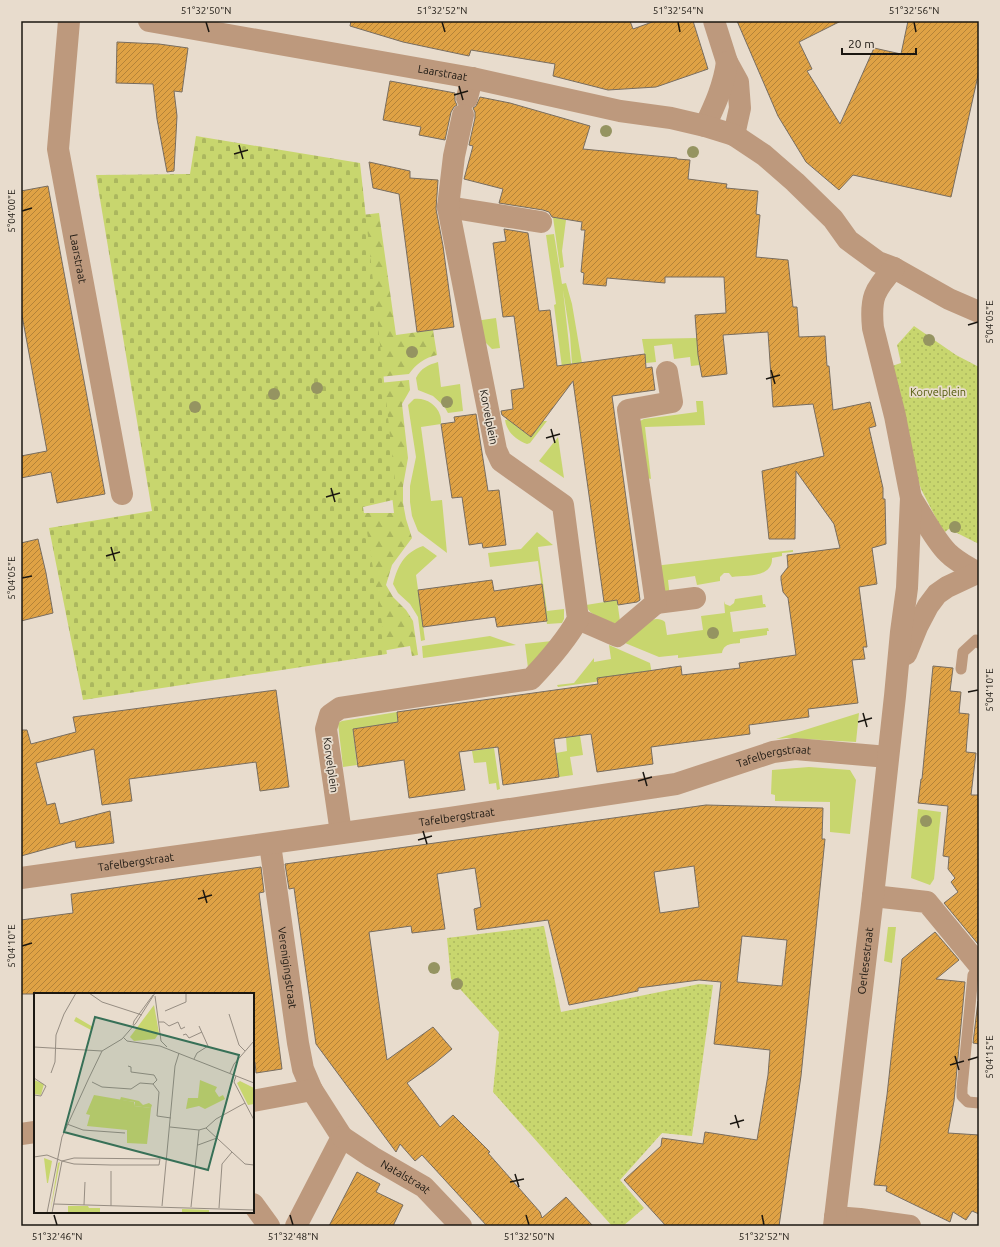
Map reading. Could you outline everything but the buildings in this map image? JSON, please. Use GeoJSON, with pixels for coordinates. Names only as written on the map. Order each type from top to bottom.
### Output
{"type":"FeatureCollection","features":[{"type":"Feature","properties":{"kind":"street","name":"Laarstraat"},"geometry":{"type":"LineString","coordinates":[[69,21],[58,149],[122,494]]}},
{"type":"Feature","properties":{"kind":"street","name":"Laarstraat"},"geometry":{"type":"LineString","coordinates":[[149,21],[467,97],[620,111],[671,118],[734,135]]}},
{"type":"Feature","properties":{"kind":"street"},"geometry":{"type":"LineString","coordinates":[[714,21],[727,62],[738,82],[740,108],[734,135],[764,155],[795,182],[833,219],[848,240],[878,262],[894,268],[949,299],[979,312]]}},
{"type":"Feature","properties":{"kind":"street"},"geometry":{"type":"LineString","coordinates":[[705,126],[725,77],[727,62]]}},
{"type":"Feature","properties":{"kind":"street","name":"Korvelplein"},"geometry":{"type":"LineString","coordinates":[[341,833],[326,729],[330,716],[340,708],[531,679],[546,663],[572,630],[578,619],[563,505],[501,462],[496,450],[448,207],[454,156],[467,97]]}},
{"type":"Feature","properties":{"kind":"street"},"geometry":{"type":"LineString","coordinates":[[448,207],[541,222]]}},
{"type":"Feature","properties":{"kind":"street"},"geometry":{"type":"LineString","coordinates":[[894,268],[880,283],[872,302],[873,328],[895,416],[911,498],[906,588],[895,696]]}},
{"type":"Feature","properties":{"kind":"street"},"geometry":{"type":"LineString","coordinates":[[656,603],[628,410],[672,402],[667,372]]}},
{"type":"Feature","properties":{"kind":"street"},"geometry":{"type":"LineString","coordinates":[[911,498],[929,528],[946,552],[960,563],[977,572]]}},
{"type":"Feature","properties":{"kind":"street"},"geometry":{"type":"LineString","coordinates":[[895,696],[904,658],[928,606],[937,594],[947,587],[977,572]]}},
{"type":"Feature","properties":{"kind":"street"},"geometry":{"type":"LineString","coordinates":[[578,619],[617,636],[656,603],[695,598]]}},
{"type":"Feature","properties":{"kind":"street","name":"Oerlesestraat"},"geometry":{"type":"LineString","coordinates":[[834,1222],[895,696]]}},
{"type":"Feature","properties":{"kind":"street","name":"Tafelbergstraat"},"geometry":{"type":"LineString","coordinates":[[21,878],[270,844],[676,784],[773,752],[795,750],[888,757]]}},
{"type":"Feature","properties":{"kind":"street","name":"Verenigingstraat"},"geometry":{"type":"LineString","coordinates":[[270,844],[302,1069],[312,1090],[342,1137]]}},
{"type":"Feature","properties":{"kind":"street"},"geometry":{"type":"LineString","coordinates":[[873,896],[927,902],[979,967]]}},
{"type":"Feature","properties":{"kind":"street"},"geometry":{"type":"LineString","coordinates":[[254,1101],[312,1090]]}},
{"type":"Feature","properties":{"kind":"street"},"geometry":{"type":"LineString","coordinates":[[21,1134],[34,1132]]}},
{"type":"Feature","properties":{"kind":"street"},"geometry":{"type":"LineString","coordinates":[[296,1226],[342,1137]]}},
{"type":"Feature","properties":{"kind":"street","name":"Natalstraat"},"geometry":{"type":"LineString","coordinates":[[342,1137],[424,1188],[461,1226]]}},
{"type":"Feature","properties":{"kind":"street"},"geometry":{"type":"LineString","coordinates":[[254,1205],[269,1226]]}},
{"type":"Feature","properties":{"kind":"street"},"geometry":{"type":"LineString","coordinates":[[834,1222],[860,1219],[910,1226]]}},
{"type":"Feature","properties":{"kind":"lane"},"geometry":{"type":"LineString","coordinates":[[960,669],[963,652],[976,640],[979,643]]}},
{"type":"Feature","properties":{"kind":"lane"},"geometry":{"type":"LineString","coordinates":[[979,967],[973,975],[962,1088],[962,1096],[968,1102],[979,1103]]}},
{"type":"Feature","properties":{"kind":"green space"},"geometry":{"type":"Polygon","coordinates":[[[196,136],[360,163],[397,499],[363,507],[387,654],[83,700],[49,528],[152,511],[96,175],[190,174],[196,136]]]}},
{"type":"Feature","properties":{"kind":"green space"},"geometry":{"type":"Polygon","coordinates":[[[379,213],[396,335],[433,330],[437,355],[421,362],[414,367],[409,374],[379,377],[362,215],[379,213]]]}},
{"type":"Feature","properties":{"kind":"green space"},"geometry":{"type":"Polygon","coordinates":[[[553,217],[566,220],[562,251],[564,267],[560,268],[553,217]]]}},
{"type":"Feature","properties":{"kind":"green space"},"geometry":{"type":"Polygon","coordinates":[[[554,234],[562,284],[566,283],[572,304],[582,363],[572,364],[570,335],[563,290],[573,381],[564,383],[554,305],[556,304],[546,235],[554,234]]]}},
{"type":"Feature","properties":{"kind":"green space"},"geometry":{"type":"Polygon","coordinates":[[[496,318],[500,348],[492,349],[480,337],[475,321],[496,318]]]}},
{"type":"Feature","properties":{"kind":"green space","name":"Korvelplein"},"geometry":{"type":"Polygon","coordinates":[[[914,326],[956,355],[979,367],[979,544],[950,528],[945,532],[939,524],[921,489],[914,468],[889,367],[901,363],[897,345],[914,326]]]}},
{"type":"Feature","properties":{"kind":"green space"},"geometry":{"type":"Polygon","coordinates":[[[697,338],[700,365],[691,366],[690,357],[674,359],[672,344],[654,346],[656,362],[646,363],[642,339],[697,338]]]}},
{"type":"Feature","properties":{"kind":"green space"},"geometry":{"type":"Polygon","coordinates":[[[438,362],[441,387],[460,384],[463,411],[448,413],[444,406],[433,396],[418,390],[416,378],[420,372],[425,367],[438,362]]]}},
{"type":"Feature","properties":{"kind":"green space"},"geometry":{"type":"Polygon","coordinates":[[[409,380],[410,390],[402,404],[408,458],[403,486],[403,503],[412,538],[392,565],[386,585],[393,597],[406,610],[413,621],[418,655],[412,656],[410,646],[382,651],[362,513],[394,513],[379,383],[409,380]]]}},
{"type":"Feature","properties":{"kind":"green space"},"geometry":{"type":"Polygon","coordinates":[[[414,399],[422,399],[430,402],[436,408],[441,417],[441,424],[421,427],[431,501],[442,500],[447,553],[418,531],[412,516],[410,486],[416,457],[408,405],[414,399]]]}},
{"type":"Feature","properties":{"kind":"green space"},"geometry":{"type":"Polygon","coordinates":[[[696,401],[703,401],[705,425],[645,427],[651,479],[643,477],[638,422],[644,419],[697,412],[696,401]]]}},
{"type":"Feature","properties":{"kind":"green space"},"geometry":{"type":"Polygon","coordinates":[[[515,418],[516,426],[531,437],[543,421],[547,421],[530,443],[527,444],[515,437],[510,432],[506,424],[505,420],[515,418]]]}},
{"type":"Feature","properties":{"kind":"green space"},"geometry":{"type":"Polygon","coordinates":[[[558,437],[564,478],[539,461],[558,437]]]}},
{"type":"Feature","properties":{"kind":"green space"},"geometry":{"type":"Polygon","coordinates":[[[537,532],[553,545],[538,547],[547,611],[564,609],[564,619],[562,623],[547,624],[538,561],[490,567],[488,553],[521,549],[537,532]]]}},
{"type":"Feature","properties":{"kind":"green space"},"geometry":{"type":"Polygon","coordinates":[[[423,546],[437,556],[416,575],[425,640],[421,641],[418,617],[410,604],[398,593],[393,584],[397,571],[406,556],[423,546]]]}},
{"type":"Feature","properties":{"kind":"green space"},"geometry":{"type":"Polygon","coordinates":[[[793,550],[793,552],[782,553],[782,556],[772,558],[768,569],[758,574],[732,577],[729,573],[724,573],[720,577],[720,581],[697,585],[695,576],[668,580],[670,598],[668,598],[654,566],[793,550]]]}},
{"type":"Feature","properties":{"kind":"green space"},"geometry":{"type":"Polygon","coordinates":[[[762,595],[763,604],[765,604],[766,607],[730,612],[733,632],[768,628],[769,631],[767,631],[767,635],[740,639],[740,643],[726,646],[722,653],[678,658],[678,655],[659,657],[625,643],[644,625],[654,619],[660,619],[665,622],[667,635],[703,630],[701,616],[725,613],[724,601],[725,604],[730,606],[734,603],[735,599],[762,595]]]}},
{"type":"Feature","properties":{"kind":"green space"},"geometry":{"type":"Polygon","coordinates":[[[617,600],[620,621],[616,624],[594,615],[590,612],[586,605],[617,600]]]}},
{"type":"Feature","properties":{"kind":"green space"},"geometry":{"type":"Polygon","coordinates":[[[490,636],[516,645],[423,658],[422,646],[490,636]]]}},
{"type":"Feature","properties":{"kind":"green space"},"geometry":{"type":"Polygon","coordinates":[[[552,641],[528,668],[525,644],[552,641]]]}},
{"type":"Feature","properties":{"kind":"green space"},"geometry":{"type":"Polygon","coordinates":[[[609,645],[650,663],[652,674],[558,687],[557,685],[574,683],[594,658],[594,662],[611,659],[609,645]]]}},
{"type":"Feature","properties":{"kind":"green space"},"geometry":{"type":"Polygon","coordinates":[[[397,712],[398,722],[353,729],[357,765],[343,767],[338,723],[342,721],[397,712]]]}},
{"type":"Feature","properties":{"kind":"green space"},"geometry":{"type":"Polygon","coordinates":[[[859,713],[856,742],[787,738],[776,739],[859,713]]]}},
{"type":"Feature","properties":{"kind":"green space"},"geometry":{"type":"Polygon","coordinates":[[[580,735],[583,755],[570,757],[573,775],[559,777],[556,753],[567,751],[566,737],[580,735]]]}},
{"type":"Feature","properties":{"kind":"green space"},"geometry":{"type":"Polygon","coordinates":[[[494,748],[500,789],[497,790],[496,783],[489,784],[486,762],[474,763],[472,751],[494,748]]]}},
{"type":"Feature","properties":{"kind":"green space"},"geometry":{"type":"Polygon","coordinates":[[[809,767],[850,770],[856,780],[850,834],[830,832],[830,802],[775,801],[775,795],[771,794],[772,770],[809,767]]]}},
{"type":"Feature","properties":{"kind":"green space"},"geometry":{"type":"Polygon","coordinates":[[[918,809],[941,812],[934,879],[930,885],[911,878],[918,809]]]}},
{"type":"Feature","properties":{"kind":"green space"},"geometry":{"type":"Polygon","coordinates":[[[544,926],[561,1012],[699,984],[713,985],[692,1136],[662,1133],[620,1180],[644,1208],[623,1226],[612,1226],[493,1092],[499,1032],[451,979],[447,938],[544,926]]]}},
{"type":"Feature","properties":{"kind":"green space"},"geometry":{"type":"Polygon","coordinates":[[[888,927],[896,927],[892,963],[884,961],[888,927]]]}}]}
